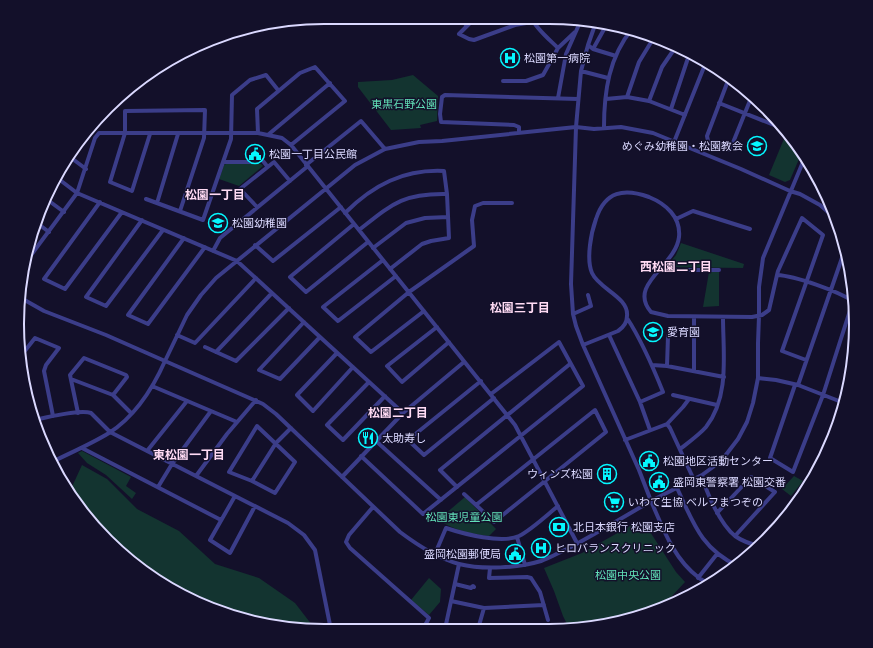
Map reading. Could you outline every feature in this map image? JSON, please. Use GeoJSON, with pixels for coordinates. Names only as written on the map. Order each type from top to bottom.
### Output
{"type":"FeatureCollection","features":[{"type":"Feature","properties":{"kind":"street"},"geometry":{"type":"LineString","coordinates":[[467,26],[459,34],[474,40],[518,24]]}},
{"type":"Feature","properties":{"kind":"street"},"geometry":{"type":"LineString","coordinates":[[536,24],[558,48]]}},
{"type":"Feature","properties":{"kind":"street"},"geometry":{"type":"LineString","coordinates":[[558,98],[566,54],[578,26]]}},
{"type":"Feature","properties":{"kind":"street"},"geometry":{"type":"LineString","coordinates":[[594,28],[581,71],[578,99],[572,246],[572,314],[583,345],[671,545],[686,565],[698,578],[703,581]]}},
{"type":"Feature","properties":{"kind":"street"},"geometry":{"type":"LineString","coordinates":[[593,48],[604,29]]}},
{"type":"Feature","properties":{"kind":"street"},"geometry":{"type":"LineString","coordinates":[[503,81],[526,82],[543,75],[558,48],[574,32]]}},
{"type":"Feature","properties":{"kind":"street"},"geometry":{"type":"LineString","coordinates":[[604,127],[608,78],[616,56],[628,34]]}},
{"type":"Feature","properties":{"kind":"street"},"geometry":{"type":"LineString","coordinates":[[627,97],[639,62],[651,42]]}},
{"type":"Feature","properties":{"kind":"street"},"geometry":{"type":"LineString","coordinates":[[588,44],[593,48],[616,56]]}},
{"type":"Feature","properties":{"kind":"street"},"geometry":{"type":"LineString","coordinates":[[649,101],[662,67],[673,51]]}},
{"type":"Feature","properties":{"kind":"street"},"geometry":{"type":"LineString","coordinates":[[671,110],[688,58]]}},
{"type":"Feature","properties":{"kind":"street"},"geometry":{"type":"LineString","coordinates":[[258,133],[257,109],[300,73],[316,67],[345,101],[291,145]]}},
{"type":"Feature","properties":{"kind":"street"},"geometry":{"type":"LineString","coordinates":[[674,142],[704,67]]}},
{"type":"Feature","properties":{"kind":"street"},"geometry":{"type":"LineString","coordinates":[[581,71],[608,78]]}},
{"type":"Feature","properties":{"kind":"street"},"geometry":{"type":"LineString","coordinates":[[146,199],[203,220],[231,139],[232,95],[250,80],[266,75],[278,90]]}},
{"type":"Feature","properties":{"kind":"street"},"geometry":{"type":"LineString","coordinates":[[269,134],[330,83]]}},
{"type":"Feature","properties":{"kind":"street"},"geometry":{"type":"LineString","coordinates":[[727,83],[707,136],[708,141],[730,150],[750,101]]}},
{"type":"Feature","properties":{"kind":"street"},"geometry":{"type":"LineString","coordinates":[[519,133],[519,127],[514,124],[441,122],[440,114],[442,96],[578,99]]}},
{"type":"Feature","properties":{"kind":"street"},"geometry":{"type":"LineString","coordinates":[[606,99],[627,97],[649,101],[685,115]]}},
{"type":"Feature","properties":{"kind":"street"},"geometry":{"type":"LineString","coordinates":[[719,103],[774,124]]}},
{"type":"Feature","properties":{"kind":"street"},"geometry":{"type":"LineString","coordinates":[[150,134],[132,191],[110,182],[125,133],[125,111],[205,110],[204,138],[180,211]]}},
{"type":"Feature","properties":{"kind":"street"},"geometry":{"type":"LineString","coordinates":[[213,251],[220,238],[361,121],[385,149]]}},
{"type":"Feature","properties":{"kind":"street"},"geometry":{"type":"LineString","coordinates":[[57,460],[82,448],[110,432],[144,399],[166,361],[187,315],[200,295],[216,278],[355,165],[385,149],[419,142],[576,127],[594,129],[604,127],[621,127],[645,131],[674,142],[810,198],[826,210]]}},
{"type":"Feature","properties":{"kind":"street"},"geometry":{"type":"LineString","coordinates":[[34,251],[77,193],[95,138],[98,134],[258,133],[269,134],[282,138],[291,145],[508,415],[546,482],[577,543]]}},
{"type":"Feature","properties":{"kind":"street"},"geometry":{"type":"LineString","coordinates":[[157,202],[178,134]]}},
{"type":"Feature","properties":{"kind":"street"},"geometry":{"type":"LineString","coordinates":[[73,160],[86,169]]}},
{"type":"Feature","properties":{"kind":"street"},"geometry":{"type":"LineString","coordinates":[[263,161],[267,166]]}},
{"type":"Feature","properties":{"kind":"street"},"geometry":{"type":"LineString","coordinates":[[223,162],[252,162]]}},
{"type":"Feature","properties":{"kind":"street"},"geometry":{"type":"LineString","coordinates":[[257,207],[240,189],[267,166],[274,162],[290,181]]}},
{"type":"Feature","properties":{"kind":"street"},"geometry":{"type":"LineString","coordinates":[[25,300],[44,311],[106,335],[256,400],[276,414],[372,507],[415,544],[459,564],[490,568],[525,565],[542,561],[651,501],[694,480],[725,456],[738,439],[747,422],[758,378],[759,287],[764,258],[802,164]]}},
{"type":"Feature","properties":{"kind":"street"},"geometry":{"type":"LineString","coordinates":[[345,213],[353,205],[388,180],[409,174],[433,170],[444,171],[447,194],[449,238],[422,244],[390,269]]}},
{"type":"Feature","properties":{"kind":"street"},"geometry":{"type":"LineString","coordinates":[[61,180],[77,193],[237,261],[403,413]]}},
{"type":"Feature","properties":{"kind":"street"},"geometry":{"type":"LineString","coordinates":[[583,345],[609,335],[622,328],[627,318],[628,312],[624,303],[595,278],[590,267],[589,258],[597,214],[609,198],[620,193],[632,192],[662,203],[670,210],[676,219],[679,233],[677,247],[673,255],[644,291],[646,307],[651,312],[658,315],[694,317],[759,316],[769,310],[778,271],[802,218],[824,235],[782,351],[806,360]]}},
{"type":"Feature","properties":{"kind":"street"},"geometry":{"type":"LineString","coordinates":[[359,230],[385,209],[401,200],[417,196],[447,194]]}},
{"type":"Feature","properties":{"kind":"street"},"geometry":{"type":"LineString","coordinates":[[50,202],[64,212]]}},
{"type":"Feature","properties":{"kind":"street"},"geometry":{"type":"LineString","coordinates":[[100,202],[44,279],[64,289],[122,212]]}},
{"type":"Feature","properties":{"kind":"street"},"geometry":{"type":"LineString","coordinates":[[424,311],[371,352],[355,337],[409,292],[474,246],[472,220],[475,206],[483,203],[512,203]]}},
{"type":"Feature","properties":{"kind":"street"},"geometry":{"type":"LineString","coordinates":[[255,245],[273,261],[341,207]]}},
{"type":"Feature","properties":{"kind":"street"},"geometry":{"type":"LineString","coordinates":[[676,219],[693,211],[750,229]]}},
{"type":"Feature","properties":{"kind":"street"},"geometry":{"type":"LineString","coordinates":[[373,248],[406,223],[426,218],[448,217]]}},
{"type":"Feature","properties":{"kind":"street"},"geometry":{"type":"LineString","coordinates":[[142,220],[86,297],[106,306],[163,230]]}},
{"type":"Feature","properties":{"kind":"street"},"geometry":{"type":"LineString","coordinates":[[354,224],[290,277],[306,292],[368,242]]}},
{"type":"Feature","properties":{"kind":"street"},"geometry":{"type":"LineString","coordinates":[[41,226],[49,232]]}},
{"type":"Feature","properties":{"kind":"street"},"geometry":{"type":"LineString","coordinates":[[184,238],[128,315],[148,324],[205,247]]}},
{"type":"Feature","properties":{"kind":"street"},"geometry":{"type":"LineString","coordinates":[[842,259],[770,458],[793,472],[823,395],[849,316]]}},
{"type":"Feature","properties":{"kind":"street"},"geometry":{"type":"LineString","coordinates":[[383,260],[323,307],[338,322],[396,276]]}},
{"type":"Feature","properties":{"kind":"street"},"geometry":{"type":"LineString","coordinates":[[660,270],[719,270]]}},
{"type":"Feature","properties":{"kind":"street"},"geometry":{"type":"LineString","coordinates":[[777,275],[806,282],[847,296]]}},
{"type":"Feature","properties":{"kind":"street"},"geometry":{"type":"LineString","coordinates":[[177,335],[195,343],[256,278]]}},
{"type":"Feature","properties":{"kind":"street"},"geometry":{"type":"LineString","coordinates":[[216,352],[272,293]]}},
{"type":"Feature","properties":{"kind":"street"},"geometry":{"type":"LineString","coordinates":[[572,314],[591,306],[588,295]]}},
{"type":"Feature","properties":{"kind":"street"},"geometry":{"type":"LineString","coordinates":[[204,347],[236,361],[289,308]]}},
{"type":"Feature","properties":{"kind":"street"},"geometry":{"type":"LineString","coordinates":[[694,317],[694,371]]}},
{"type":"Feature","properties":{"kind":"street"},"geometry":{"type":"LineString","coordinates":[[680,449],[706,427],[717,405],[724,377],[722,317]]}},
{"type":"Feature","properties":{"kind":"street"},"geometry":{"type":"LineString","coordinates":[[627,318],[652,365],[663,392],[640,402]]}},
{"type":"Feature","properties":{"kind":"street"},"geometry":{"type":"LineString","coordinates":[[304,322],[259,370],[280,379],[320,337]]}},
{"type":"Feature","properties":{"kind":"street"},"geometry":{"type":"LineString","coordinates":[[437,327],[387,366],[402,382],[449,342]]}},
{"type":"Feature","properties":{"kind":"street"},"geometry":{"type":"LineString","coordinates":[[609,335],[640,402],[650,430]]}},
{"type":"Feature","properties":{"kind":"street"},"geometry":{"type":"LineString","coordinates":[[667,366],[668,336]]}},
{"type":"Feature","properties":{"kind":"street"},"geometry":{"type":"LineString","coordinates":[[26,350],[35,338],[59,348],[44,371],[53,416]]}},
{"type":"Feature","properties":{"kind":"street"},"geometry":{"type":"LineString","coordinates":[[361,456],[423,514],[583,386],[559,342],[424,455],[408,440],[481,381]]}},
{"type":"Feature","properties":{"kind":"street"},"geometry":{"type":"LineString","coordinates":[[337,353],[297,395],[313,411],[353,367]]}},
{"type":"Feature","properties":{"kind":"street"},"geometry":{"type":"LineString","coordinates":[[78,413],[70,375],[84,358],[126,375],[127,377],[113,396]]}},
{"type":"Feature","properties":{"kind":"street"},"geometry":{"type":"LineString","coordinates":[[342,477],[403,413],[464,362]]}},
{"type":"Feature","properties":{"kind":"street"},"geometry":{"type":"LineString","coordinates":[[457,487],[440,470],[570,364]]}},
{"type":"Feature","properties":{"kind":"street"},"geometry":{"type":"LineString","coordinates":[[652,365],[667,366],[724,377]]}},
{"type":"Feature","properties":{"kind":"street"},"geometry":{"type":"LineString","coordinates":[[758,378],[776,380],[796,385],[839,401]]}},
{"type":"Feature","properties":{"kind":"street"},"geometry":{"type":"LineString","coordinates":[[71,379],[113,396],[131,413]]}},
{"type":"Feature","properties":{"kind":"street"},"geometry":{"type":"LineString","coordinates":[[369,382],[327,424],[344,440],[385,396]]}},
{"type":"Feature","properties":{"kind":"street"},"geometry":{"type":"LineString","coordinates":[[152,386],[237,422]]}},
{"type":"Feature","properties":{"kind":"street"},"geometry":{"type":"LineString","coordinates":[[673,395],[717,405]]}},
{"type":"Feature","properties":{"kind":"street"},"geometry":{"type":"LineString","coordinates":[[625,440],[667,424],[689,399]]}},
{"type":"Feature","properties":{"kind":"street"},"geometry":{"type":"LineString","coordinates":[[196,476],[237,422],[256,400]]}},
{"type":"Feature","properties":{"kind":"street"},"geometry":{"type":"LineString","coordinates":[[147,451],[187,401]]}},
{"type":"Feature","properties":{"kind":"street"},"geometry":{"type":"LineString","coordinates":[[464,494],[494,522],[546,482],[606,432],[595,410],[476,505]]}},
{"type":"Feature","properties":{"kind":"street"},"geometry":{"type":"LineString","coordinates":[[158,487],[172,464],[211,411]]}},
{"type":"Feature","properties":{"kind":"street"},"geometry":{"type":"LineString","coordinates":[[40,419],[87,412],[94,415],[110,432],[288,523],[298,530],[309,541],[315,550],[331,624]]}},
{"type":"Feature","properties":{"kind":"street"},"geometry":{"type":"LineString","coordinates":[[667,424],[694,480]]}},
{"type":"Feature","properties":{"kind":"street"},"geometry":{"type":"LineString","coordinates":[[257,426],[295,462],[275,493],[252,482],[229,472],[257,426]]}},
{"type":"Feature","properties":{"kind":"street"},"geometry":{"type":"LineString","coordinates":[[252,482],[276,443],[291,428]]}},
{"type":"Feature","properties":{"kind":"street"},"geometry":{"type":"LineString","coordinates":[[376,440],[441,500]]}},
{"type":"Feature","properties":{"kind":"street"},"geometry":{"type":"LineString","coordinates":[[82,448],[221,520]]}},
{"type":"Feature","properties":{"kind":"street"},"geometry":{"type":"LineString","coordinates":[[702,475],[703,482],[717,513],[726,526],[735,536],[753,544]]}},
{"type":"Feature","properties":{"kind":"street"},"geometry":{"type":"LineString","coordinates":[[717,513],[751,477],[776,492],[735,536]]}},
{"type":"Feature","properties":{"kind":"street"},"geometry":{"type":"LineString","coordinates":[[677,488],[703,539],[717,554],[732,562]]}},
{"type":"Feature","properties":{"kind":"street"},"geometry":{"type":"LineString","coordinates":[[235,496],[210,540],[230,553],[255,506]]}},
{"type":"Feature","properties":{"kind":"street"},"geometry":{"type":"LineString","coordinates":[[435,554],[446,528],[468,535],[482,537],[517,537],[558,506]]}},
{"type":"Feature","properties":{"kind":"street"},"geometry":{"type":"LineString","coordinates":[[372,507],[349,535],[346,542],[350,548],[429,618],[426,624]]}},
{"type":"Feature","properties":{"kind":"street"},"geometry":{"type":"LineString","coordinates":[[517,537],[525,565]]}},
{"type":"Feature","properties":{"kind":"street"},"geometry":{"type":"LineString","coordinates":[[698,578],[717,554]]}},
{"type":"Feature","properties":{"kind":"street"},"geometry":{"type":"LineString","coordinates":[[446,624],[459,564]]}},
{"type":"Feature","properties":{"kind":"street"},"geometry":{"type":"LineString","coordinates":[[490,568],[489,578],[531,578],[540,592],[548,620]]}},
{"type":"Feature","properties":{"kind":"street"},"geometry":{"type":"LineString","coordinates":[[455,584],[471,588],[473,586],[474,587]]}},
{"type":"Feature","properties":{"kind":"street"},"geometry":{"type":"LineString","coordinates":[[451,601],[484,608],[544,606]]}},
{"type":"Feature","properties":{"kind":"street"},"geometry":{"type":"LineString","coordinates":[[479,624],[484,608]]}},
{"type":"Feature","properties":{"kind":"green space","name":"東黒石野公園"},"geometry":{"type":"Polygon","coordinates":[[[413,75],[438,96],[437,121],[420,125],[421,128],[391,130],[358,87],[358,82],[392,80],[413,75]]]}},
{"type":"Feature","properties":{"kind":"green space"},"geometry":{"type":"Polygon","coordinates":[[[784,138],[799,159],[790,180],[785,182],[769,175],[784,138]]]}},
{"type":"Feature","properties":{"kind":"green space"},"geometry":{"type":"Polygon","coordinates":[[[261,164],[263,166],[239,186],[219,179],[224,165],[261,164]]]}},
{"type":"Feature","properties":{"kind":"green space"},"geometry":{"type":"Polygon","coordinates":[[[681,243],[744,264],[743,268],[666,267],[676,255],[681,243]]]}},
{"type":"Feature","properties":{"kind":"green space"},"geometry":{"type":"Polygon","coordinates":[[[709,272],[719,272],[719,306],[703,307],[709,272]]]}},
{"type":"Feature","properties":{"kind":"green space"},"geometry":{"type":"Polygon","coordinates":[[[82,451],[131,477],[126,486],[136,493],[132,499],[106,475],[87,463],[78,453],[82,451]]]}},
{"type":"Feature","properties":{"kind":"green space"},"geometry":{"type":"Polygon","coordinates":[[[82,465],[107,479],[137,509],[179,531],[215,564],[259,578],[295,603],[311,623],[285,621],[246,614],[209,601],[174,584],[126,550],[98,522],[72,486],[82,465]]]}},
{"type":"Feature","properties":{"kind":"green space"},"geometry":{"type":"Polygon","coordinates":[[[794,476],[803,481],[791,496],[782,489],[794,476]]]}},
{"type":"Feature","properties":{"kind":"green space","name":"松園東児童公園"},"geometry":{"type":"Polygon","coordinates":[[[465,497],[496,529],[489,536],[463,531],[438,520],[465,497]]]}},
{"type":"Feature","properties":{"kind":"green space","name":"松園中央公園"},"geometry":{"type":"Polygon","coordinates":[[[637,522],[645,524],[676,572],[685,582],[670,598],[645,608],[608,618],[567,623],[544,568],[582,553],[637,522]]]}},
{"type":"Feature","properties":{"kind":"green space"},"geometry":{"type":"Polygon","coordinates":[[[429,578],[441,589],[440,602],[429,615],[411,600],[429,578]]]}},
{"type":"Feature","properties":{"kind":"place","name":"松園第一病院"},"geometry":{"type":"Point","coordinates":[510,58]}},
{"type":"Feature","properties":{"kind":"place","name":"めぐみ幼稚園・松園教会"},"geometry":{"type":"Point","coordinates":[757,146]}},
{"type":"Feature","properties":{"kind":"place","name":"松園一丁目公民館"},"geometry":{"type":"Point","coordinates":[255,154]}},
{"type":"Feature","properties":{"kind":"place","name":"松園幼稚園"},"geometry":{"type":"Point","coordinates":[218,223]}},
{"type":"Feature","properties":{"kind":"place","name":"愛育園"},"geometry":{"type":"Point","coordinates":[653,332]}},
{"type":"Feature","properties":{"kind":"place","name":"太助寿し"},"geometry":{"type":"Point","coordinates":[368,438]}},
{"type":"Feature","properties":{"kind":"place","name":"松園地区活動センター"},"geometry":{"type":"Point","coordinates":[649,461]}},
{"type":"Feature","properties":{"kind":"place","name":"ウィンズ松園"},"geometry":{"type":"Point","coordinates":[607,474]}},
{"type":"Feature","properties":{"kind":"place","name":"盛岡東警察署 松園交番"},"geometry":{"type":"Point","coordinates":[659,482]}},
{"type":"Feature","properties":{"kind":"place","name":"いわて生協 ベルフまつぞの"},"geometry":{"type":"Point","coordinates":[614,502]}},
{"type":"Feature","properties":{"kind":"place","name":"北日本銀行 松園支店"},"geometry":{"type":"Point","coordinates":[559,527]}},
{"type":"Feature","properties":{"kind":"place","name":"ヒロバランスクリニック"},"geometry":{"type":"Point","coordinates":[541,548]}},
{"type":"Feature","properties":{"kind":"place","name":"盛岡松園郵便局"},"geometry":{"type":"Point","coordinates":[515,554]}},
{"type":"Feature","properties":{"kind":"district","name":"松園一丁目"},"geometry":{"type":"Point","coordinates":[215,195]}},
{"type":"Feature","properties":{"kind":"district","name":"西松園二丁目"},"geometry":{"type":"Point","coordinates":[676,267]}},
{"type":"Feature","properties":{"kind":"district","name":"松園三丁目"},"geometry":{"type":"Point","coordinates":[520,308]}},
{"type":"Feature","properties":{"kind":"district","name":"松園二丁目"},"geometry":{"type":"Point","coordinates":[398,413]}},
{"type":"Feature","properties":{"kind":"district","name":"東松園一丁目"},"geometry":{"type":"Point","coordinates":[189,455]}}]}
